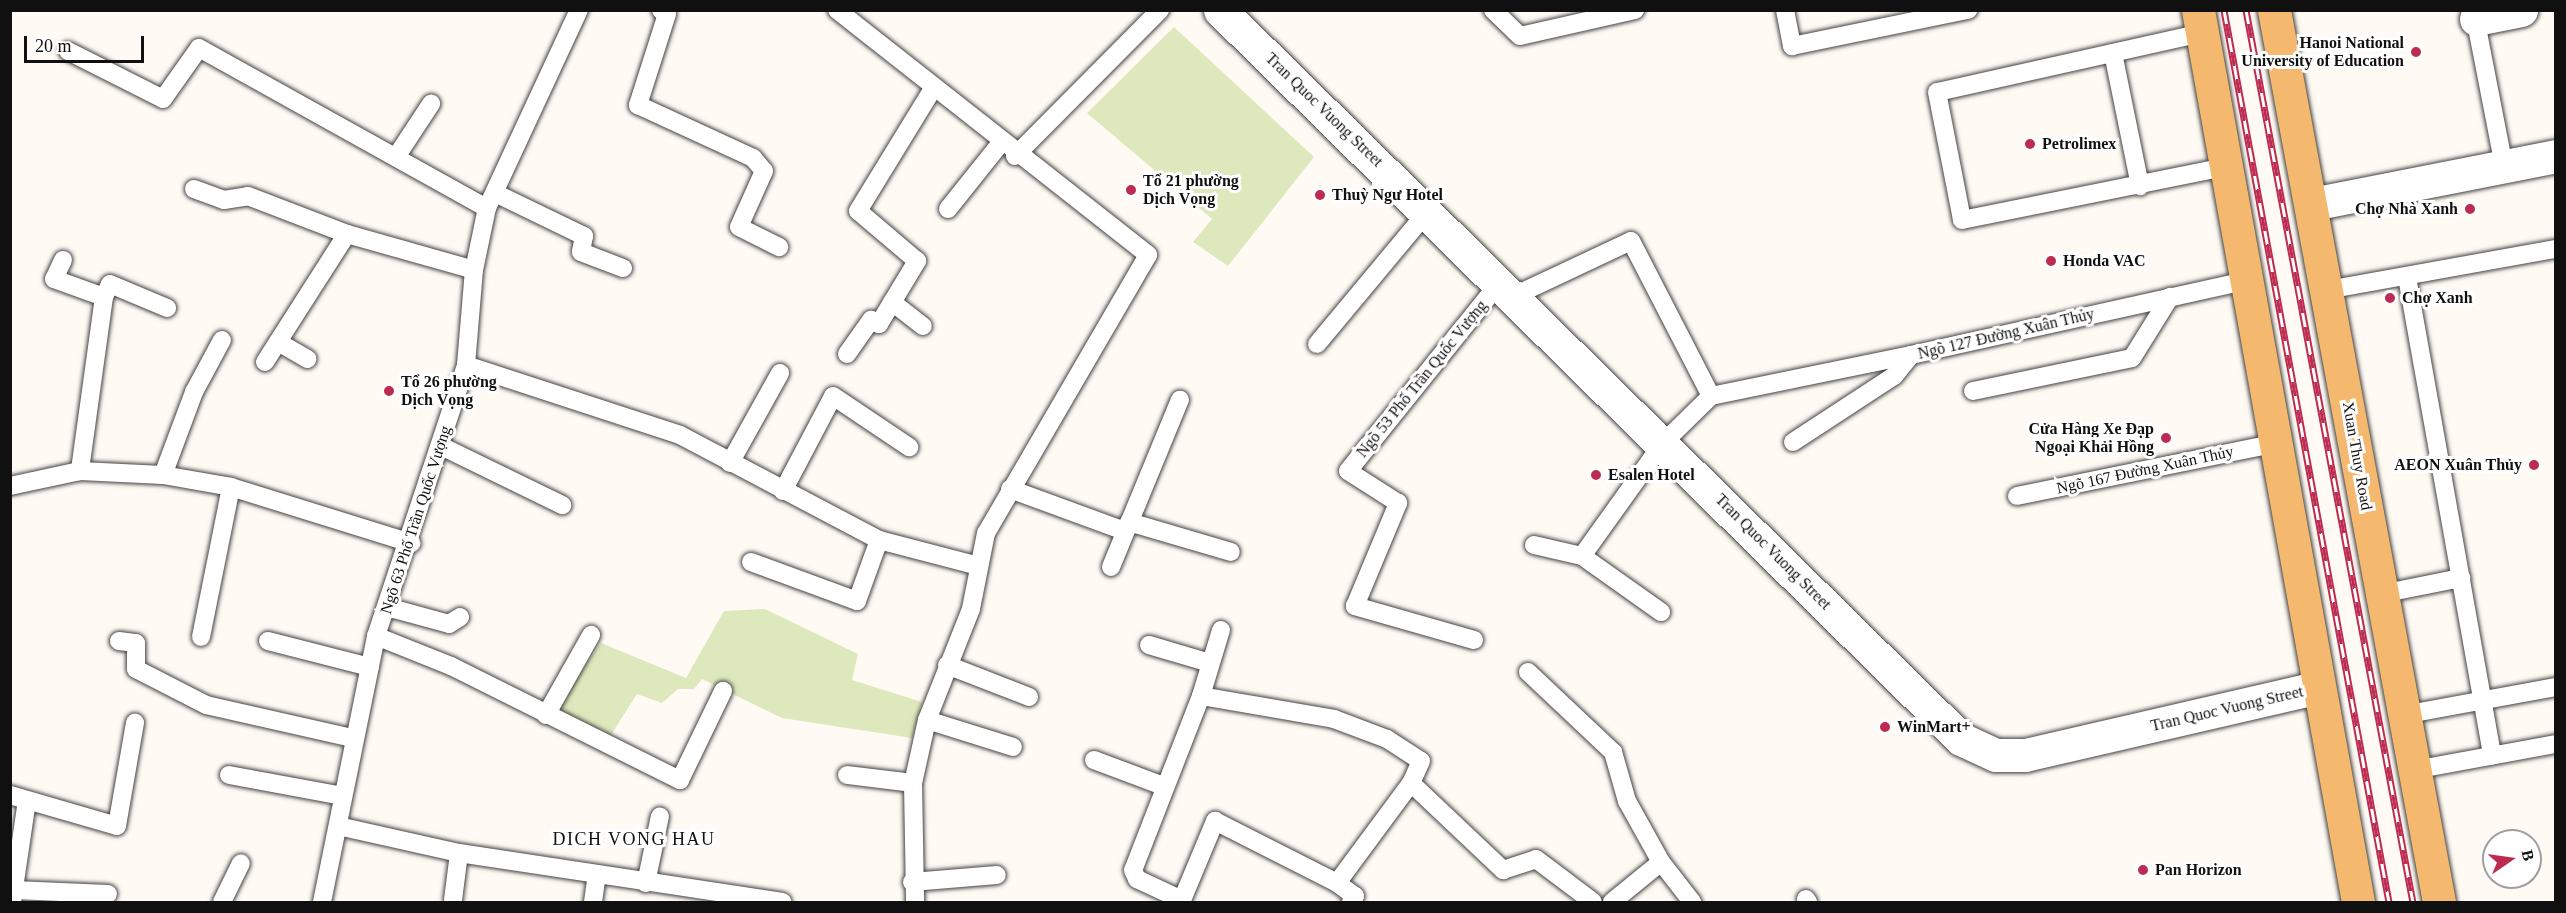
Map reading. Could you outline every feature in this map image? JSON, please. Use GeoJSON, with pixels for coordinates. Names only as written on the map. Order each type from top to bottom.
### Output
{"type":"FeatureCollection","features":[{"type":"Feature","properties":{"kind":"main road","name":"Xuan Thuy Road"},"geometry":{"type":"LineString","coordinates":[[2274,10],[2312,204],[2381,594],[2439,903]]}},
{"type":"Feature","properties":{"kind":"main road"},"geometry":{"type":"LineString","coordinates":[[2200,22],[2315,688],[2358,903]]}},
{"type":"Feature","properties":{"kind":"street","name":"Tran Quoc Vuong Street"},"geometry":{"type":"LineString","coordinates":[[1220,10],[1428,211],[1961,739],[1996,755],[2094,741],[2315,688]]}},
{"type":"Feature","properties":{"kind":"street"},"geometry":{"type":"LineString","coordinates":[[2475,15],[2521,10]]}},
{"type":"Feature","properties":{"kind":"street"},"geometry":{"type":"LineString","coordinates":[[2312,204],[2556,156]]}},
{"type":"Feature","properties":{"kind":"lane","name":"Ngõ 63 Phố Trần Quốc Vượng"},"geometry":{"type":"LineString","coordinates":[[322,903],[353,738],[376,636],[411,543],[466,365],[474,270],[491,200],[579,10]]}},
{"type":"Feature","properties":{"kind":"lane"},"geometry":{"type":"LineString","coordinates":[[661,10],[667,14],[638,105],[753,158],[764,171],[739,227],[778,247]]}},
{"type":"Feature","properties":{"kind":"lane"},"geometry":{"type":"LineString","coordinates":[[837,10],[934,87],[1015,156],[1148,255],[1010,489],[986,534],[971,609],[927,720],[913,783],[912,882],[915,903]]}},
{"type":"Feature","properties":{"kind":"lane"},"geometry":{"type":"LineString","coordinates":[[1015,156],[1160,10]]}},
{"type":"Feature","properties":{"kind":"lane"},"geometry":{"type":"LineString","coordinates":[[1493,10],[1520,36],[1635,10]]}},
{"type":"Feature","properties":{"kind":"lane"},"geometry":{"type":"LineString","coordinates":[[1785,10],[1792,46],[1968,10]]}},
{"type":"Feature","properties":{"kind":"lane"},"geometry":{"type":"LineString","coordinates":[[2475,15],[2504,166]]}},
{"type":"Feature","properties":{"kind":"lane"},"geometry":{"type":"LineString","coordinates":[[2200,22],[2113,53],[1937,92],[1962,220],[2140,186],[2225,167]]}},
{"type":"Feature","properties":{"kind":"lane"},"geometry":{"type":"LineString","coordinates":[[68,51],[163,99],[199,48],[396,157],[491,200],[584,236],[581,252],[623,268]]}},
{"type":"Feature","properties":{"kind":"lane"},"geometry":{"type":"LineString","coordinates":[[2113,53],[2140,186]]}},
{"type":"Feature","properties":{"kind":"lane"},"geometry":{"type":"LineString","coordinates":[[847,354],[871,320],[879,324],[917,261],[858,211],[934,87]]}},
{"type":"Feature","properties":{"kind":"lane"},"geometry":{"type":"LineString","coordinates":[[396,157],[431,104]]}},
{"type":"Feature","properties":{"kind":"lane"},"geometry":{"type":"LineString","coordinates":[[948,209],[1000,144]]}},
{"type":"Feature","properties":{"kind":"lane"},"geometry":{"type":"LineString","coordinates":[[194,189],[224,200],[248,196],[347,234],[474,270]]}},
{"type":"Feature","properties":{"kind":"lane"},"geometry":{"type":"LineString","coordinates":[[1317,344],[1428,211]]}},
{"type":"Feature","properties":{"kind":"lane"},"geometry":{"type":"LineString","coordinates":[[265,363],[347,234]]}},
{"type":"Feature","properties":{"kind":"lane"},"geometry":{"type":"LineString","coordinates":[[1507,289],[1631,241],[1711,396]]}},
{"type":"Feature","properties":{"kind":"lane"},"geometry":{"type":"LineString","coordinates":[[2327,290],[2556,249]]}},
{"type":"Feature","properties":{"kind":"lane"},"geometry":{"type":"LineString","coordinates":[[63,260],[54,279],[104,297]]}},
{"type":"Feature","properties":{"kind":"lane"},"geometry":{"type":"LineString","coordinates":[[2407,277],[2492,756]]}},
{"type":"Feature","properties":{"kind":"lane","name":"Ngõ 127 Đường Xuân Thủy"},"geometry":{"type":"LineString","coordinates":[[1793,442],[1894,376],[1911,354],[2245,281]]}},
{"type":"Feature","properties":{"kind":"lane"},"geometry":{"type":"LineString","coordinates":[[80,471],[104,297],[110,285],[167,308]]}},
{"type":"Feature","properties":{"kind":"lane","name":"Ngõ 53 Phố Trần Quốc Vượng"},"geometry":{"type":"LineString","coordinates":[[1474,640],[1355,606],[1398,503],[1348,471],[1507,289]]}},
{"type":"Feature","properties":{"kind":"lane"},"geometry":{"type":"LineString","coordinates":[[1972,392],[2132,358],[2170,297]]}},
{"type":"Feature","properties":{"kind":"lane"},"geometry":{"type":"LineString","coordinates":[[892,302],[923,326]]}},
{"type":"Feature","properties":{"kind":"lane"},"geometry":{"type":"LineString","coordinates":[[163,475],[194,392],[222,340]]}},
{"type":"Feature","properties":{"kind":"lane"},"geometry":{"type":"LineString","coordinates":[[278,342],[307,359]]}},
{"type":"Feature","properties":{"kind":"lane"},"geometry":{"type":"LineString","coordinates":[[1582,556],[1663,443],[1711,396],[1911,354]]}},
{"type":"Feature","properties":{"kind":"lane"},"geometry":{"type":"LineString","coordinates":[[466,365],[680,435],[879,540],[979,566]]}},
{"type":"Feature","properties":{"kind":"lane"},"geometry":{"type":"LineString","coordinates":[[730,463],[780,373]]}},
{"type":"Feature","properties":{"kind":"lane"},"geometry":{"type":"LineString","coordinates":[[783,491],[833,396],[909,447]]}},
{"type":"Feature","properties":{"kind":"lane"},"geometry":{"type":"LineString","coordinates":[[1111,567],[1180,400]]}},
{"type":"Feature","properties":{"kind":"lane","name":"Ngõ 167 Đường Xuân Thủy"},"geometry":{"type":"LineString","coordinates":[[2017,496],[2273,444]]}},
{"type":"Feature","properties":{"kind":"lane"},"geometry":{"type":"LineString","coordinates":[[441,446],[562,505]]}},
{"type":"Feature","properties":{"kind":"lane"},"geometry":{"type":"LineString","coordinates":[[10,486],[80,471],[163,475],[231,487],[411,543]]}},
{"type":"Feature","properties":{"kind":"lane"},"geometry":{"type":"LineString","coordinates":[[201,637],[231,487]]}},
{"type":"Feature","properties":{"kind":"lane"},"geometry":{"type":"LineString","coordinates":[[1010,489],[1127,526],[1231,552]]}},
{"type":"Feature","properties":{"kind":"lane"},"geometry":{"type":"LineString","coordinates":[[751,562],[857,601],[879,540]]}},
{"type":"Feature","properties":{"kind":"lane"},"geometry":{"type":"LineString","coordinates":[[1534,545],[1582,556],[1661,612]]}},
{"type":"Feature","properties":{"kind":"lane"},"geometry":{"type":"LineString","coordinates":[[2381,594],[2461,578]]}},
{"type":"Feature","properties":{"kind":"lane"},"geometry":{"type":"LineString","coordinates":[[387,607],[449,624],[460,617]]}},
{"type":"Feature","properties":{"kind":"lane"},"geometry":{"type":"LineString","coordinates":[[1221,630],[1201,696],[1163,786],[1132,870],[1137,879],[1185,901],[1215,821],[1337,883],[1355,896],[1351,903]]}},
{"type":"Feature","properties":{"kind":"lane"},"geometry":{"type":"LineString","coordinates":[[546,714],[591,635]]}},
{"type":"Feature","properties":{"kind":"lane"},"geometry":{"type":"LineString","coordinates":[[376,636],[451,666],[680,780],[723,691]]}},
{"type":"Feature","properties":{"kind":"lane"},"geometry":{"type":"LineString","coordinates":[[119,641],[136,643],[136,669],[206,705],[353,738]]}},
{"type":"Feature","properties":{"kind":"lane"},"geometry":{"type":"LineString","coordinates":[[267,641],[370,667]]}},
{"type":"Feature","properties":{"kind":"lane"},"geometry":{"type":"LineString","coordinates":[[1149,645],[1210,663]]}},
{"type":"Feature","properties":{"kind":"lane"},"geometry":{"type":"LineString","coordinates":[[947,665],[1029,697]]}},
{"type":"Feature","properties":{"kind":"lane"},"geometry":{"type":"LineString","coordinates":[[1528,672],[1613,752],[1627,801],[1660,862],[1692,903]]}},
{"type":"Feature","properties":{"kind":"lane"},"geometry":{"type":"LineString","coordinates":[[2403,715],[2556,687]]}},
{"type":"Feature","properties":{"kind":"lane"},"geometry":{"type":"LineString","coordinates":[[1201,696],[1334,719],[1386,739],[1421,761],[1411,783],[1337,883]]}},
{"type":"Feature","properties":{"kind":"lane"},"geometry":{"type":"LineString","coordinates":[[927,720],[1013,747]]}},
{"type":"Feature","properties":{"kind":"lane"},"geometry":{"type":"LineString","coordinates":[[108,894],[13,896],[19,798],[117,826],[135,723]]}},
{"type":"Feature","properties":{"kind":"lane"},"geometry":{"type":"LineString","coordinates":[[2414,770],[2556,744]]}},
{"type":"Feature","properties":{"kind":"lane"},"geometry":{"type":"LineString","coordinates":[[1094,760],[1163,786]]}},
{"type":"Feature","properties":{"kind":"lane"},"geometry":{"type":"LineString","coordinates":[[847,775],[913,783]]}},
{"type":"Feature","properties":{"kind":"lane"},"geometry":{"type":"LineString","coordinates":[[229,776],[342,796]]}},
{"type":"Feature","properties":{"kind":"lane"},"geometry":{"type":"LineString","coordinates":[[1411,783],[1503,870],[1536,859],[1593,903]]}},
{"type":"Feature","properties":{"kind":"lane"},"geometry":{"type":"LineString","coordinates":[[646,883],[660,816]]}},
{"type":"Feature","properties":{"kind":"lane"},"geometry":{"type":"LineString","coordinates":[[338,826],[459,853],[782,903]]}},
{"type":"Feature","properties":{"kind":"lane"},"geometry":{"type":"LineString","coordinates":[[453,900],[459,853]]}},
{"type":"Feature","properties":{"kind":"lane"},"geometry":{"type":"LineString","coordinates":[[1612,903],[1660,862]]}},
{"type":"Feature","properties":{"kind":"lane"},"geometry":{"type":"LineString","coordinates":[[222,903],[241,863]]}},
{"type":"Feature","properties":{"kind":"lane"},"geometry":{"type":"LineString","coordinates":[[593,903],[597,874]]}},
{"type":"Feature","properties":{"kind":"lane"},"geometry":{"type":"LineString","coordinates":[[912,882],[997,875]]}},
{"type":"Feature","properties":{"kind":"green space"},"geometry":{"type":"Polygon","coordinates":[[[1174,27],[1314,157],[1228,266],[1193,242],[1212,219],[1087,113],[1174,27]]]}},
{"type":"Feature","properties":{"kind":"green space"},"geometry":{"type":"Polygon","coordinates":[[[765,609],[858,654],[852,680],[922,702],[912,738],[782,718],[702,679],[694,689],[678,689],[662,703],[637,694],[609,738],[553,712],[601,643],[686,678],[724,611],[765,609]]]}},
{"type":"Feature","properties":{"kind":"railway"},"geometry":{"type":"LineString","coordinates":[[2224,10],[2389,902]]}},
{"type":"Feature","properties":{"kind":"railway"},"geometry":{"type":"LineString","coordinates":[[2246,10],[2413,902]]}},
{"type":"Feature","properties":{"kind":"place","name":"Hanoi National University of Education"},"geometry":{"type":"Point","coordinates":[2416,52]}},
{"type":"Feature","properties":{"kind":"place","name":"Petrolimex"},"geometry":{"type":"Point","coordinates":[2030,144]}},
{"type":"Feature","properties":{"kind":"place","name":"Tổ 21 phường Dịch Vọng"},"geometry":{"type":"Point","coordinates":[1131,190]}},
{"type":"Feature","properties":{"kind":"place","name":"Thuỳ Ngư Hotel"},"geometry":{"type":"Point","coordinates":[1320,195]}},
{"type":"Feature","properties":{"kind":"place","name":"Chợ Nhà Xanh"},"geometry":{"type":"Point","coordinates":[2470,209]}},
{"type":"Feature","properties":{"kind":"place","name":"Honda VAC"},"geometry":{"type":"Point","coordinates":[2051,261]}},
{"type":"Feature","properties":{"kind":"place","name":"Chợ Xanh"},"geometry":{"type":"Point","coordinates":[2390,298]}},
{"type":"Feature","properties":{"kind":"place","name":"Tổ 26 phường Dịch Vọng"},"geometry":{"type":"Point","coordinates":[389,391]}},
{"type":"Feature","properties":{"kind":"place","name":"Cửa Hàng Xe Đạp Ngoại Khải Hồng"},"geometry":{"type":"Point","coordinates":[2166,438]}},
{"type":"Feature","properties":{"kind":"place","name":"AEON Xuân Thủy"},"geometry":{"type":"Point","coordinates":[2534,465]}},
{"type":"Feature","properties":{"kind":"place","name":"Esalen Hotel"},"geometry":{"type":"Point","coordinates":[1596,475]}},
{"type":"Feature","properties":{"kind":"place","name":"WinMart+"},"geometry":{"type":"Point","coordinates":[1885,727]}},
{"type":"Feature","properties":{"kind":"place","name":"Pan Horizon"},"geometry":{"type":"Point","coordinates":[2143,870]}},
{"type":"Feature","properties":{"kind":"district","name":"DICH VONG HAU"},"geometry":{"type":"Point","coordinates":[634,839]}}]}
